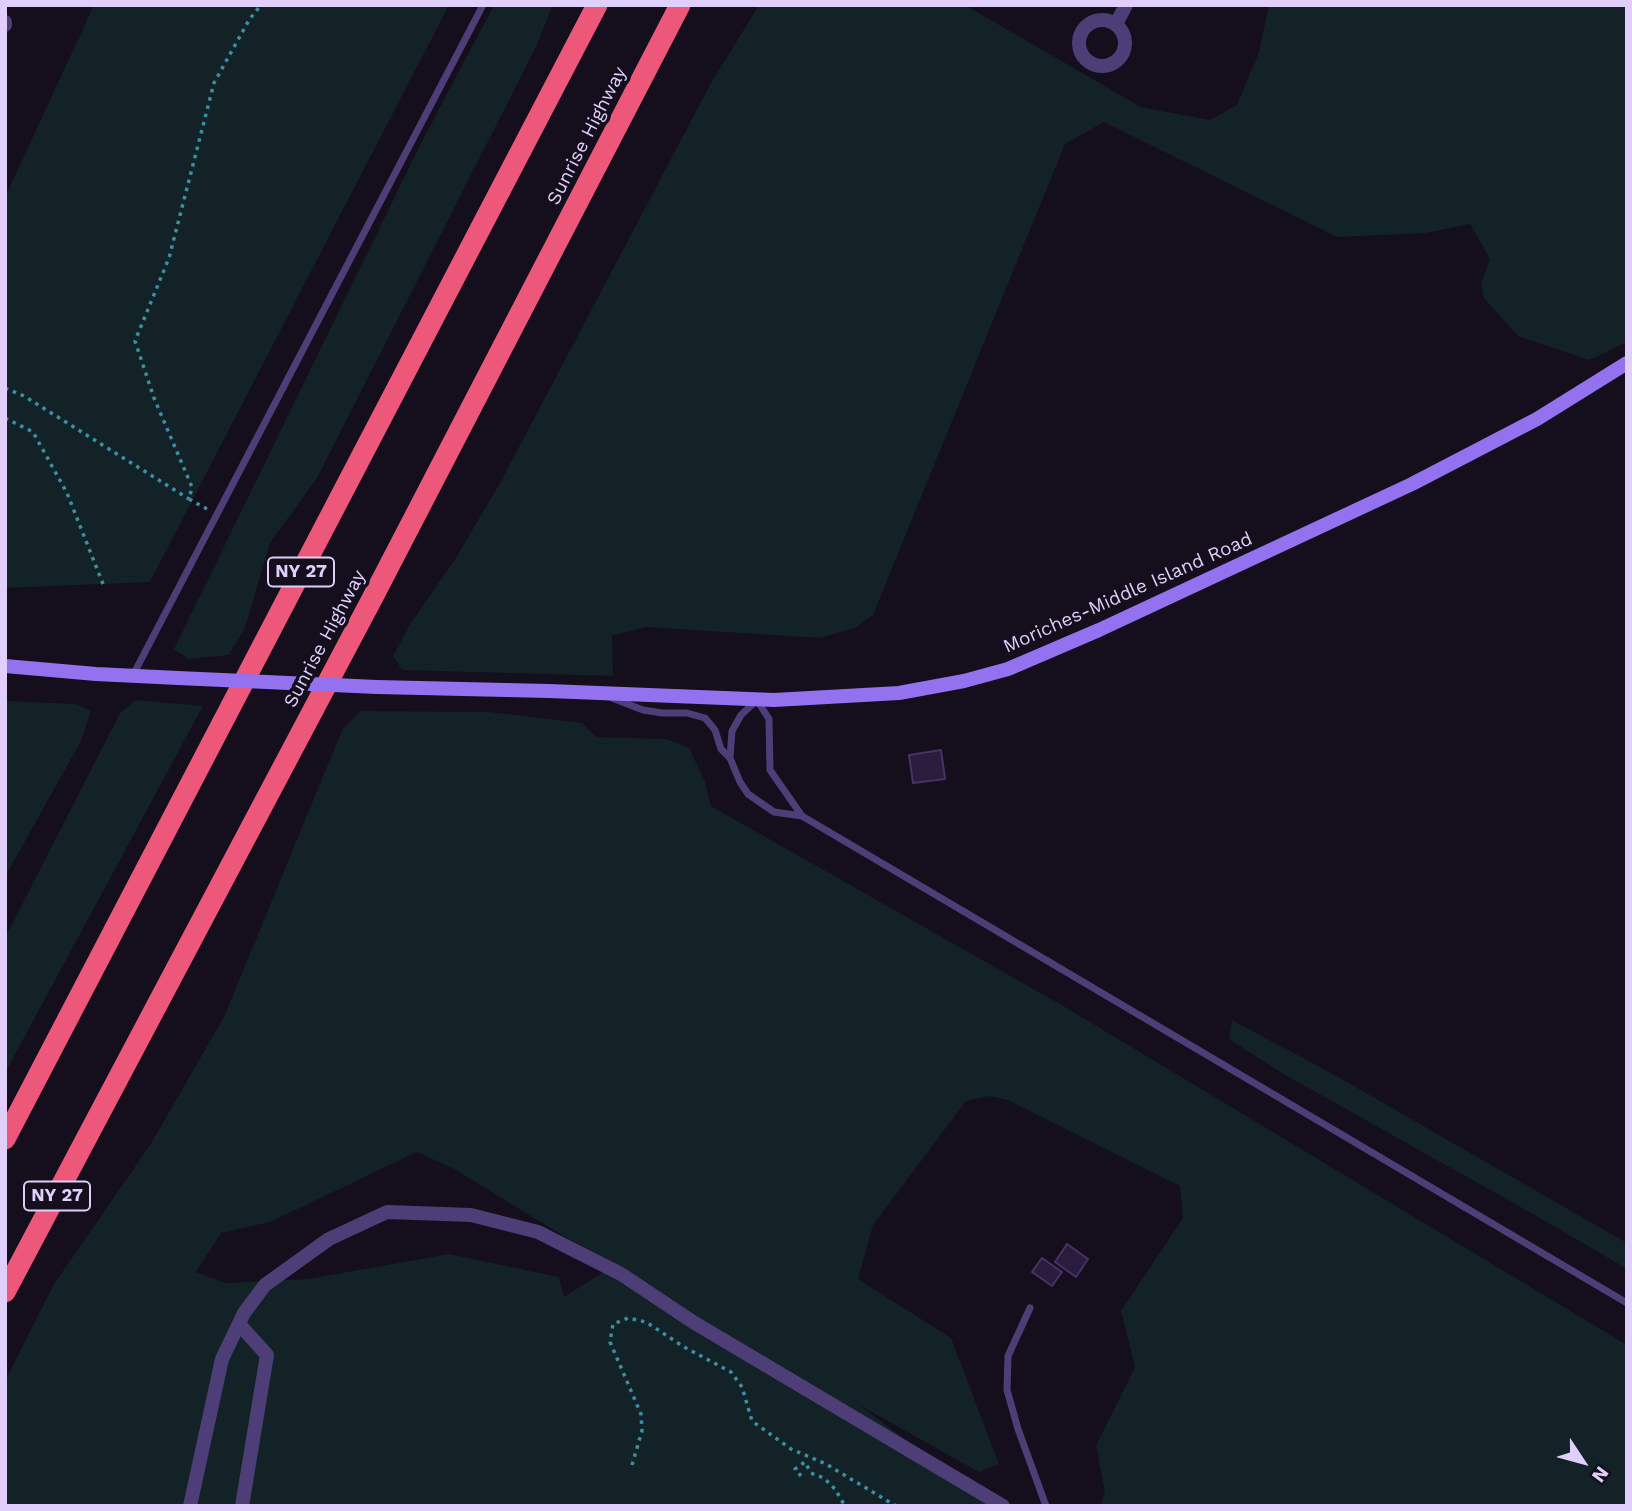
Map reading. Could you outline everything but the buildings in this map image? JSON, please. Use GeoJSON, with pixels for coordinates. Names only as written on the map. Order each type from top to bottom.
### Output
{"type":"FeatureCollection","features":[{"type":"Feature","properties":{"kind":"highway","name":"NY 27"},"geometry":{"type":"LineString","coordinates":[[5,1139],[597,5]]}},
{"type":"Feature","properties":{"kind":"highway","name":"Sunrise Highway"},"geometry":{"type":"LineString","coordinates":[[5,1292],[373,597],[680,5]]}},
{"type":"Feature","properties":{"kind":"main road","name":"Moriches-Middle Island Road"},"geometry":{"type":"LineString","coordinates":[[133,675],[377,687],[757,700],[899,693],[954,683],[1008,668],[1164,600],[1423,479],[1537,419],[1627,363]]}},
{"type":"Feature","properties":{"kind":"main road"},"geometry":{"type":"LineString","coordinates":[[5,666],[133,675]]}},
{"type":"Feature","properties":{"kind":"street"},"geometry":{"type":"LineString","coordinates":[[1116,24],[1126,5]]}},
{"type":"Feature","properties":{"kind":"street"},"geometry":{"type":"LineString","coordinates":[[190,1506],[222,1359],[239,1324],[265,1285],[329,1239],[387,1212],[471,1215],[538,1232],[621,1274],[693,1322],[1003,1506]]}},
{"type":"Feature","properties":{"kind":"street"},"geometry":{"type":"LineString","coordinates":[[239,1324],[267,1355],[242,1506]]}},
{"type":"Feature","properties":{"kind":"lane"},"geometry":{"type":"LineString","coordinates":[[133,675],[483,5]]}},
{"type":"Feature","properties":{"kind":"lane"},"geometry":{"type":"LineString","coordinates":[[601,693],[643,710],[687,713],[705,718],[715,730],[721,748],[730,758],[748,794],[774,812],[802,816],[1627,1303]]}},
{"type":"Feature","properties":{"kind":"lane"},"geometry":{"type":"LineString","coordinates":[[730,758],[732,731],[741,715],[757,700],[769,719],[770,770],[802,816]]}},
{"type":"Feature","properties":{"kind":"lane"},"geometry":{"type":"LineString","coordinates":[[1030,1308],[1008,1356],[1007,1390],[1046,1506]]}},
{"type":"Feature","properties":{"kind":"path"},"geometry":{"type":"LineString","coordinates":[[190,499],[192,487],[154,398],[135,341],[169,258],[214,83],[261,5]]}},
{"type":"Feature","properties":{"kind":"path"},"geometry":{"type":"LineString","coordinates":[[5,388],[24,396],[216,515]]}},
{"type":"Feature","properties":{"kind":"path"},"geometry":{"type":"LineString","coordinates":[[5,418],[33,432],[67,493],[103,584]]}},
{"type":"Feature","properties":{"kind":"path"},"geometry":{"type":"LineString","coordinates":[[632,1465],[642,1431],[641,1414],[610,1342],[613,1324],[628,1318],[646,1322],[684,1347],[731,1371],[742,1387],[752,1421],[792,1449],[826,1464],[896,1506]]}},
{"type":"Feature","properties":{"kind":"path"},"geometry":{"type":"LineString","coordinates":[[802,1476],[795,1469],[805,1462],[811,1473],[824,1478],[835,1489],[845,1506]]}},
{"type":"Feature","properties":{"kind":"shaded area"},"geometry":{"type":"Polygon","coordinates":[[[94,5],[449,5],[150,582],[5,588],[5,197],[94,5]]]}},
{"type":"Feature","properties":{"kind":"shaded area"},"geometry":{"type":"Polygon","coordinates":[[[494,5],[553,5],[536,47],[317,478],[270,543],[245,628],[229,655],[189,659],[174,649],[419,147],[494,5]]]}},
{"type":"Feature","properties":{"kind":"shaded area"},"geometry":{"type":"Polygon","coordinates":[[[759,5],[965,5],[1141,107],[1210,120],[1237,105],[1259,52],[1269,5],[1627,5],[1627,342],[1589,360],[1518,336],[1484,298],[1481,283],[1490,259],[1470,224],[1426,233],[1337,237],[1104,122],[1065,144],[873,615],[855,628],[820,638],[646,627],[612,636],[613,676],[402,670],[393,656],[410,624],[454,561],[500,483],[711,83],[759,5]]]}},
{"type":"Feature","properties":{"kind":"shaded area"},"geometry":{"type":"Polygon","coordinates":[[[136,700],[203,706],[5,1073],[5,938],[120,713],[136,700]]]}},
{"type":"Feature","properties":{"kind":"shaded area"},"geometry":{"type":"Polygon","coordinates":[[[5,701],[76,704],[91,711],[81,741],[5,877],[5,701]]]}},
{"type":"Feature","properties":{"kind":"shaded area"},"geometry":{"type":"Polygon","coordinates":[[[361,711],[490,712],[582,723],[596,737],[666,739],[689,748],[705,781],[711,806],[1060,1004],[1627,1345],[1627,1506],[1100,1506],[1105,1493],[1096,1446],[1135,1367],[1121,1311],[1183,1218],[1180,1186],[1008,1100],[989,1096],[966,1101],[873,1225],[858,1279],[951,1338],[999,1464],[979,1472],[859,1405],[995,1506],[5,1506],[5,1381],[54,1284],[150,1145],[224,1017],[342,730],[361,711]],[[417,1152],[270,1222],[221,1233],[196,1272],[225,1283],[308,1279],[449,1254],[559,1277],[564,1297],[616,1264],[567,1238],[454,1169],[417,1152]]]}},
{"type":"Feature","properties":{"kind":"shaded area"},"geometry":{"type":"Polygon","coordinates":[[[1232,1020],[1333,1074],[1627,1243],[1627,1269],[1280,1072],[1229,1039],[1232,1020]]]}}]}
